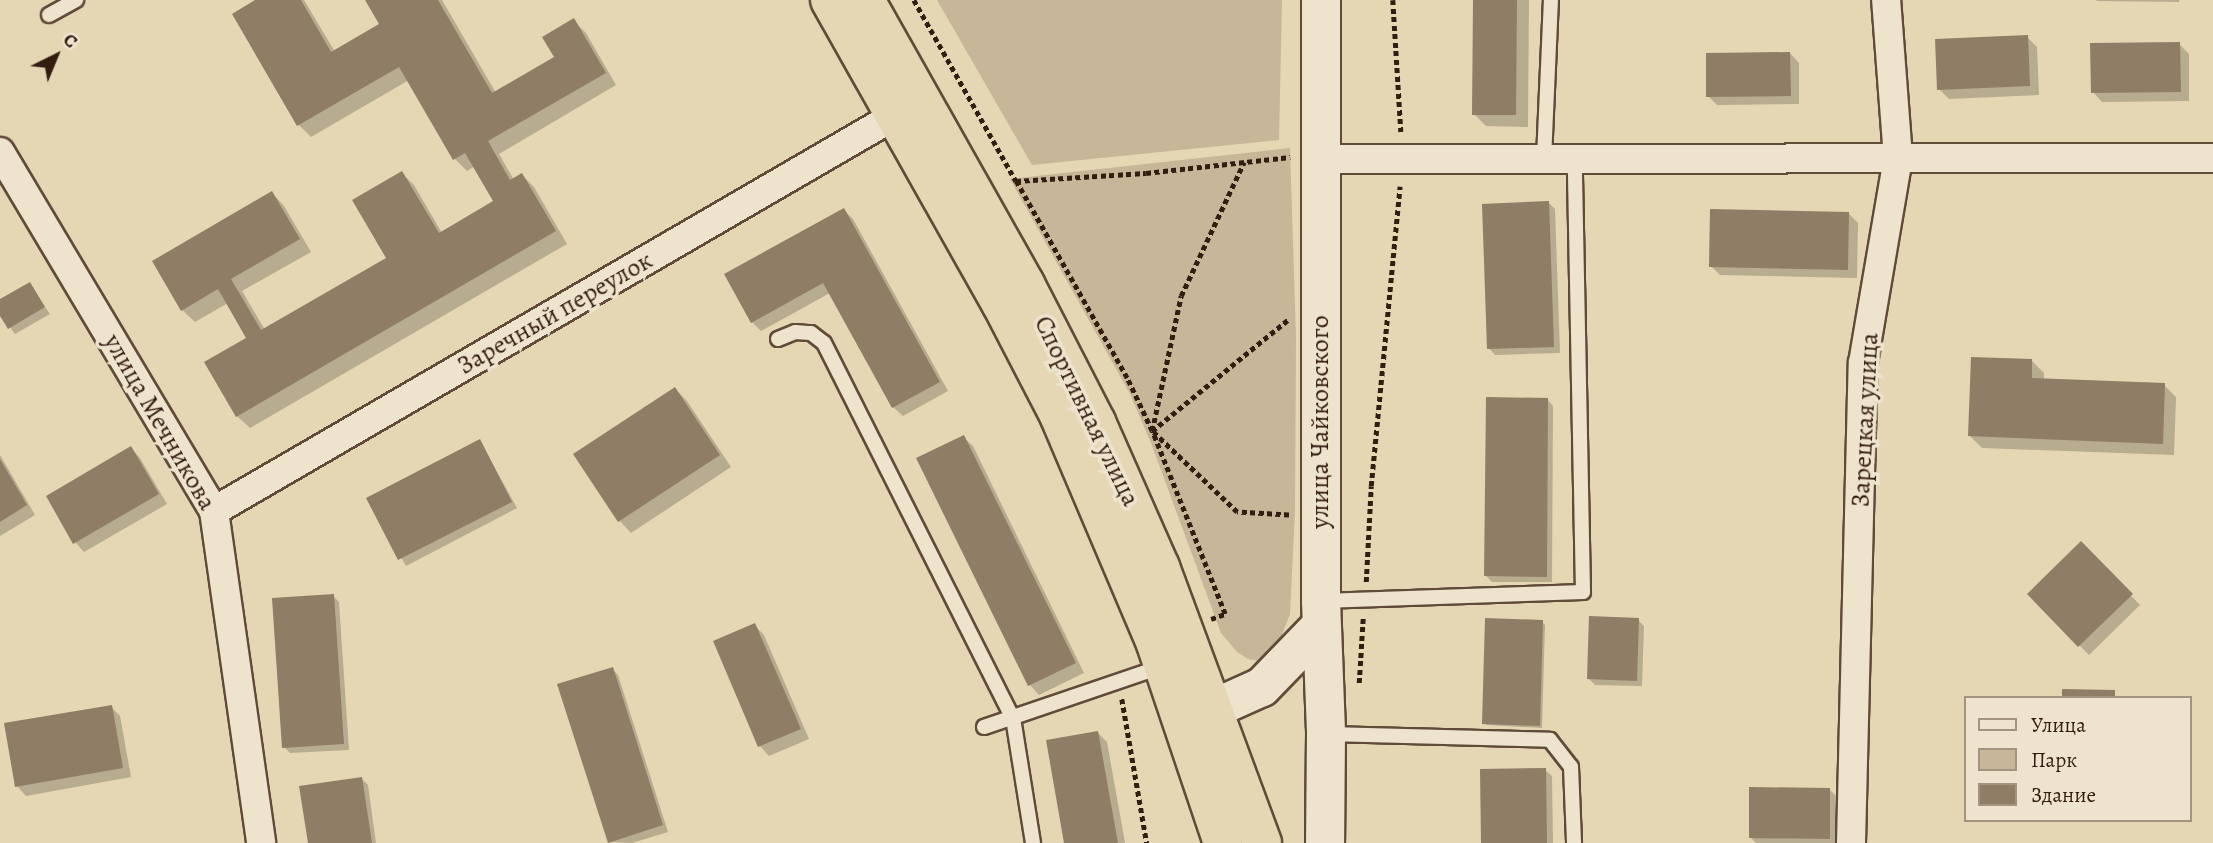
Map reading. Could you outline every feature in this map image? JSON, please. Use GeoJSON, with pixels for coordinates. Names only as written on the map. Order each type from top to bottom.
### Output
{"type":"FeatureCollection","features":[{"type":"Feature","properties":{"kind":"highway","name":"Спортивная улица"},"geometry":{"type":"LineString","coordinates":[[830,0],[1001,303],[1059,415],[1164,666],[1199,715],[1262,843]]}},
{"type":"Feature","properties":{"kind":"highway","name":"Спортивная улица"},"geometry":{"type":"LineString","coordinates":[[865,0],[1026,284],[1097,422],[1184,631],[1223,843]]}},
{"type":"Feature","properties":{"kind":"street","name":"улица Чайковского"},"geometry":{"type":"LineString","coordinates":[[1321,0],[1307,164],[1321,614],[1341,734],[1325,843]]}},
{"type":"Feature","properties":{"kind":"street","name":"Зарецкая улица"},"geometry":{"type":"LineString","coordinates":[[1851,843],[1863,363],[1898,158],[1886,0]]}},
{"type":"Feature","properties":{"kind":"street","name":"Заречный переулок"},"geometry":{"type":"LineString","coordinates":[[214,511],[896,115]]}},
{"type":"Feature","properties":{"kind":"street","name":"улица Мечникова"},"geometry":{"type":"LineString","coordinates":[[0,152],[214,511],[261,843]]}},
{"type":"Feature","properties":{"kind":"street"},"geometry":{"type":"LineString","coordinates":[[1307,164],[1403,159],[2213,158]]}},
{"type":"Feature","properties":{"kind":"street"},"geometry":{"type":"LineString","coordinates":[[1199,715],[1262,687],[1321,614]]}},
{"type":"Feature","properties":{"kind":"lane"},"geometry":{"type":"LineString","coordinates":[[49,15],[76,0]]}},
{"type":"Feature","properties":{"kind":"lane"},"geometry":{"type":"LineString","coordinates":[[1544,159],[1552,0]]}},
{"type":"Feature","properties":{"kind":"lane"},"geometry":{"type":"LineString","coordinates":[[1321,614],[1365,598],[1583,592],[1575,159]]}},
{"type":"Feature","properties":{"kind":"lane"},"geometry":{"type":"LineString","coordinates":[[778,340],[795,332],[811,333],[824,343],[1013,718],[1033,843]]}},
{"type":"Feature","properties":{"kind":"lane"},"geometry":{"type":"LineString","coordinates":[[984,727],[1164,666]]}},
{"type":"Feature","properties":{"kind":"lane"},"geometry":{"type":"LineString","coordinates":[[1341,734],[1550,740],[1571,767],[1574,843]]}},
{"type":"Feature","properties":{"kind":"path"},"geometry":{"type":"LineString","coordinates":[[914,0],[1127,378],[1152,431],[1225,614],[1184,631]]}},
{"type":"Feature","properties":{"kind":"path"},"geometry":{"type":"LineString","coordinates":[[1341,734],[1365,598],[1371,486],[1403,159],[1393,0]]}},
{"type":"Feature","properties":{"kind":"path"},"geometry":{"type":"LineString","coordinates":[[1016,181],[1146,173],[1295,156],[1307,164]]}},
{"type":"Feature","properties":{"kind":"path"},"geometry":{"type":"LineString","coordinates":[[1152,431],[1181,296],[1244,162]]}},
{"type":"Feature","properties":{"kind":"path"},"geometry":{"type":"LineString","coordinates":[[1152,431],[1300,310]]}},
{"type":"Feature","properties":{"kind":"path"},"geometry":{"type":"LineString","coordinates":[[1152,431],[1237,512],[1300,516]]}},
{"type":"Feature","properties":{"kind":"path"},"geometry":{"type":"LineString","coordinates":[[1120,683],[1147,843]]}},
{"type":"Feature","properties":{"kind":"green space"},"geometry":{"type":"Polygon","coordinates":[[[937,0],[1282,0],[1279,140],[1032,165],[937,0]]]}},
{"type":"Feature","properties":{"kind":"green space"},"geometry":{"type":"Polygon","coordinates":[[[1290,148],[1296,336],[1295,511],[1290,614],[1278,645],[1259,661],[1248,659],[1237,652],[1221,633],[1151,443],[1130,394],[1010,179],[1290,148]]]}},
{"type":"Feature","properties":{"kind":"building"},"geometry":{"type":"Polygon","coordinates":[[[255,0],[301,0],[331,52],[379,24],[365,0],[438,0],[492,93],[554,57],[542,37],[574,18],[606,73],[488,141],[510,180],[522,173],[556,231],[236,417],[204,362],[246,338],[218,289],[181,311],[152,261],[272,191],[300,239],[231,279],[261,330],[386,258],[352,200],[402,171],[439,233],[493,201],[465,153],[453,160],[399,67],[297,126],[232,14],[255,0]]]}},
{"type":"Feature","properties":{"kind":"building"},"geometry":{"type":"Polygon","coordinates":[[[1473,0],[1517,0],[1516,115],[1472,115],[1473,0]]]}},
{"type":"Feature","properties":{"kind":"building"},"geometry":{"type":"Polygon","coordinates":[[[2028,35],[2030,86],[1937,90],[1935,39],[2028,35]]]}},
{"type":"Feature","properties":{"kind":"building"},"geometry":{"type":"Polygon","coordinates":[[[2180,42],[2181,92],[2091,93],[2090,43],[2180,42]]]}},
{"type":"Feature","properties":{"kind":"building"},"geometry":{"type":"Polygon","coordinates":[[[1790,52],[1791,96],[1706,97],[1706,53],[1790,52]]]}},
{"type":"Feature","properties":{"kind":"building"},"geometry":{"type":"Polygon","coordinates":[[[1549,201],[1554,347],[1487,349],[1482,204],[1549,201]]]}},
{"type":"Feature","properties":{"kind":"building"},"geometry":{"type":"Polygon","coordinates":[[[844,208],[940,382],[892,408],[823,283],[751,323],[724,274],[844,208]]]}},
{"type":"Feature","properties":{"kind":"building"},"geometry":{"type":"Polygon","coordinates":[[[1710,209],[1849,212],[1848,270],[1709,267],[1710,209]]]}},
{"type":"Feature","properties":{"kind":"building"},"geometry":{"type":"Polygon","coordinates":[[[30,282],[45,307],[8,329],[0,316],[0,299],[30,282]]]}},
{"type":"Feature","properties":{"kind":"building"},"geometry":{"type":"Polygon","coordinates":[[[1971,357],[2032,359],[2032,378],[2165,383],[2163,444],[1968,436],[1971,357]]]}},
{"type":"Feature","properties":{"kind":"building"},"geometry":{"type":"Polygon","coordinates":[[[675,387],[720,455],[618,522],[573,454],[675,387]]]}},
{"type":"Feature","properties":{"kind":"building"},"geometry":{"type":"Polygon","coordinates":[[[1486,397],[1548,398],[1547,577],[1484,576],[1486,397]]]}},
{"type":"Feature","properties":{"kind":"building"},"geometry":{"type":"Polygon","coordinates":[[[964,435],[1076,663],[1028,686],[916,458],[964,435]]]}},
{"type":"Feature","properties":{"kind":"building"},"geometry":{"type":"Polygon","coordinates":[[[480,439],[512,502],[398,560],[366,498],[480,439]]]}},
{"type":"Feature","properties":{"kind":"building"},"geometry":{"type":"Polygon","coordinates":[[[131,446],[159,494],[73,544],[46,496],[131,446]]]}},
{"type":"Feature","properties":{"kind":"building"},"geometry":{"type":"Polygon","coordinates":[[[0,459],[27,505],[0,522],[0,459]]]}},
{"type":"Feature","properties":{"kind":"building"},"geometry":{"type":"Polygon","coordinates":[[[2081,541],[2133,594],[2078,647],[2027,594],[2081,541]]]}},
{"type":"Feature","properties":{"kind":"building"},"geometry":{"type":"Polygon","coordinates":[[[334,594],[344,744],[282,748],[272,598],[334,594]]]}},
{"type":"Feature","properties":{"kind":"building"},"geometry":{"type":"Polygon","coordinates":[[[1589,616],[1639,618],[1637,681],[1587,679],[1589,616]]]}},
{"type":"Feature","properties":{"kind":"building"},"geometry":{"type":"Polygon","coordinates":[[[1485,618],[1543,620],[1540,726],[1482,724],[1485,618]]]}},
{"type":"Feature","properties":{"kind":"building"},"geometry":{"type":"Polygon","coordinates":[[[755,623],[801,729],[758,747],[713,641],[755,623]]]}},
{"type":"Feature","properties":{"kind":"building"},"geometry":{"type":"Polygon","coordinates":[[[613,667],[663,825],[608,843],[557,684],[613,667]]]}},
{"type":"Feature","properties":{"kind":"building"},"geometry":{"type":"Polygon","coordinates":[[[2062,689],[2115,690],[2115,696],[2062,696],[2062,689]]]}},
{"type":"Feature","properties":{"kind":"building"},"geometry":{"type":"Polygon","coordinates":[[[112,705],[123,768],[15,787],[4,723],[112,705]]]}},
{"type":"Feature","properties":{"kind":"building"},"geometry":{"type":"Polygon","coordinates":[[[1098,731],[1118,843],[1064,843],[1046,740],[1098,731]]]}},
{"type":"Feature","properties":{"kind":"building"},"geometry":{"type":"Polygon","coordinates":[[[1546,768],[1547,843],[1481,843],[1480,769],[1546,768]]]}},
{"type":"Feature","properties":{"kind":"building"},"geometry":{"type":"Polygon","coordinates":[[[362,777],[372,843],[308,843],[299,786],[362,777]]]}},
{"type":"Feature","properties":{"kind":"building"},"geometry":{"type":"Polygon","coordinates":[[[1749,787],[1830,788],[1830,839],[1749,838],[1749,787]]]}}]}
